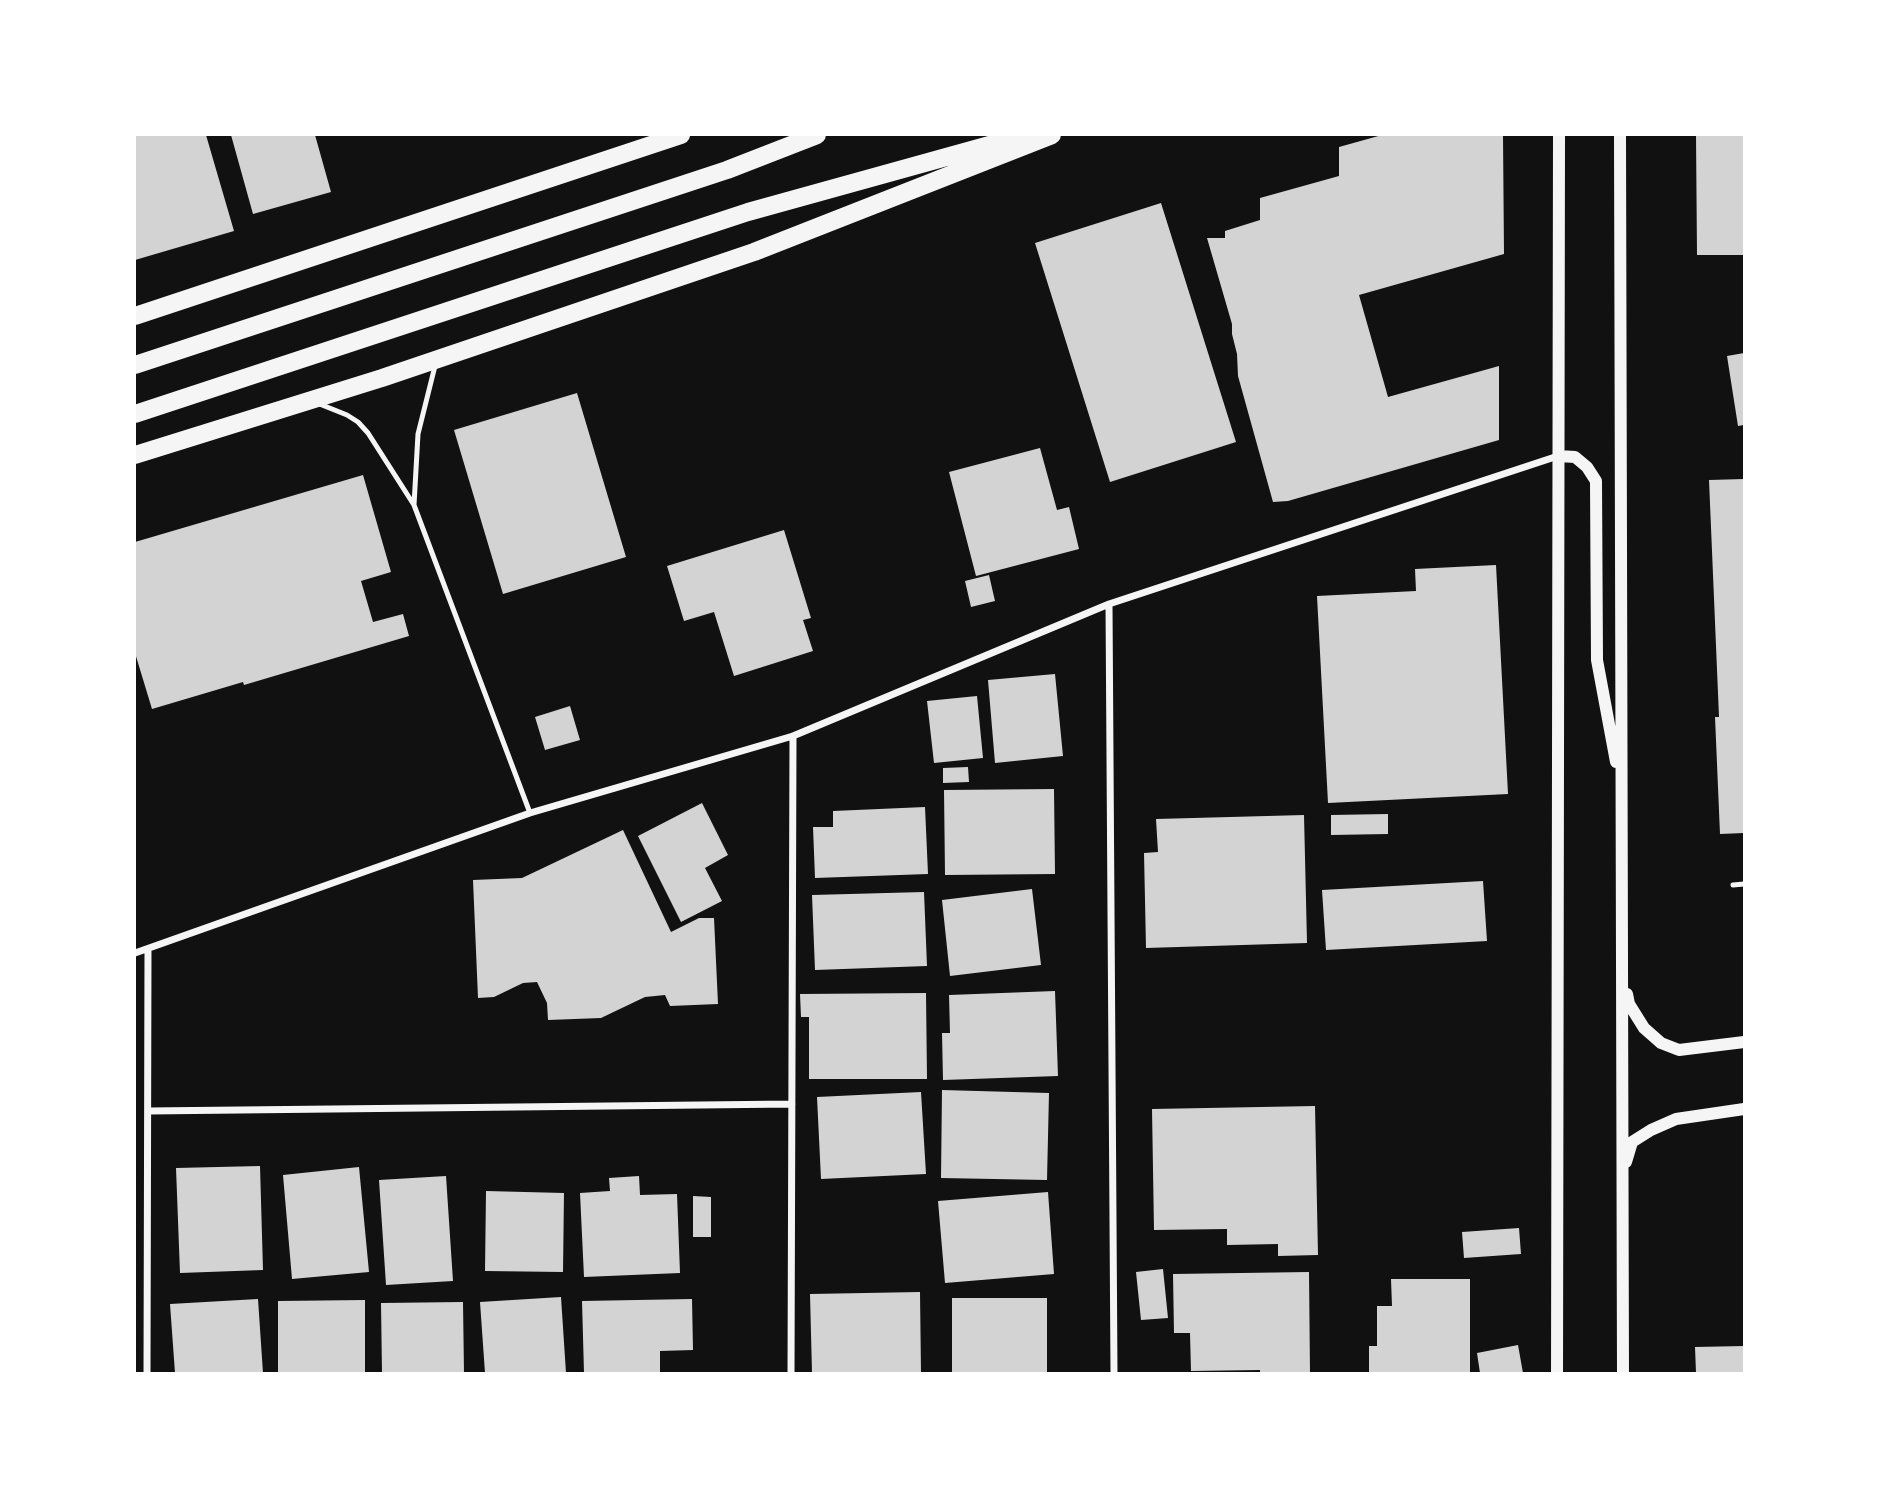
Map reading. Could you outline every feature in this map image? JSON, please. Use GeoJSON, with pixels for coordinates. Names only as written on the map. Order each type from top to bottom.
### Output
{"type":"FeatureCollection","features":[{"type":"Feature","properties":{"kind":"main road"},"geometry":{"type":"LineString","coordinates":[[135,316],[681,135]]}},
{"type":"Feature","properties":{"kind":"main road"},"geometry":{"type":"LineString","coordinates":[[135,365],[727,170],[817,135]]}},
{"type":"Feature","properties":{"kind":"main road"},"geometry":{"type":"LineString","coordinates":[[135,414],[747,212],[1026,135]]}},
{"type":"Feature","properties":{"kind":"main road"},"geometry":{"type":"LineString","coordinates":[[135,456],[436,360],[754,252],[1052,135]]}},
{"type":"Feature","properties":{"kind":"street"},"geometry":{"type":"LineString","coordinates":[[1557,1373],[1559,135]]}},
{"type":"Feature","properties":{"kind":"street"},"geometry":{"type":"LineString","coordinates":[[1620,135],[1623,1373]]}},
{"type":"Feature","properties":{"kind":"street"},"geometry":{"type":"LineString","coordinates":[[135,953],[530,813],[793,737],[1109,604],[1559,456],[1575,457],[1587,467],[1596,481],[1597,660],[1622,793]]}},
{"type":"Feature","properties":{"kind":"street"},"geometry":{"type":"LineString","coordinates":[[1109,604],[1114,1373]]}},
{"type":"Feature","properties":{"kind":"street"},"geometry":{"type":"LineString","coordinates":[[791,1373],[793,737]]}},
{"type":"Feature","properties":{"kind":"street"},"geometry":{"type":"LineString","coordinates":[[147,1373],[148,949]]}},
{"type":"Feature","properties":{"kind":"street"},"geometry":{"type":"LineString","coordinates":[[1623,978],[1629,1004],[1644,1028],[1661,1043],[1679,1050],[1744,1042]]}},
{"type":"Feature","properties":{"kind":"street"},"geometry":{"type":"LineString","coordinates":[[148,1111],[792,1104]]}},
{"type":"Feature","properties":{"kind":"street"},"geometry":{"type":"LineString","coordinates":[[1621,1175],[1632,1143],[1651,1130],[1676,1119],[1744,1109]]}},
{"type":"Feature","properties":{"kind":"lane"},"geometry":{"type":"LineString","coordinates":[[414,505],[418,434],[436,360]]}},
{"type":"Feature","properties":{"kind":"lane"},"geometry":{"type":"LineString","coordinates":[[311,400],[348,415],[358,422],[368,433],[414,505],[530,813]]}},
{"type":"Feature","properties":{"kind":"lane"},"geometry":{"type":"LineString","coordinates":[[1733,885],[1744,884]]}},
{"type":"Feature","properties":{"kind":"building"},"geometry":{"type":"Polygon","coordinates":[[[135,135],[206,135],[234,231],[135,260],[135,135]]]}},
{"type":"Feature","properties":{"kind":"building"},"geometry":{"type":"Polygon","coordinates":[[[231,135],[315,135],[331,192],[253,214],[231,135]]]}},
{"type":"Feature","properties":{"kind":"building"},"geometry":{"type":"Polygon","coordinates":[[[1382,135],[1503,135],[1504,254],[1359,295],[1388,397],[1499,366],[1499,440],[1288,501],[1273,502],[1238,376],[1232,324],[1207,238],[1225,238],[1225,231],[1260,220],[1260,198],[1339,176],[1339,147],[1382,135]]]}},
{"type":"Feature","properties":{"kind":"building"},"geometry":{"type":"Polygon","coordinates":[[[1696,135],[1744,135],[1744,255],[1697,255],[1696,135]]]}},
{"type":"Feature","properties":{"kind":"building"},"geometry":{"type":"Polygon","coordinates":[[[1161,203],[1236,442],[1110,482],[1035,243],[1161,203]]]}},
{"type":"Feature","properties":{"kind":"building"},"geometry":{"type":"Polygon","coordinates":[[[1744,353],[1744,425],[1738,426],[1727,356],[1744,353]]]}},
{"type":"Feature","properties":{"kind":"building"},"geometry":{"type":"Polygon","coordinates":[[[577,393],[626,557],[503,594],[454,430],[577,393]]]}},
{"type":"Feature","properties":{"kind":"building"},"geometry":{"type":"Polygon","coordinates":[[[1040,448],[1057,510],[1069,507],[1079,549],[976,576],[949,472],[1040,448]]]}},
{"type":"Feature","properties":{"kind":"building"},"geometry":{"type":"Polygon","coordinates":[[[363,475],[391,572],[361,581],[373,622],[403,614],[409,636],[152,709],[135,653],[135,542],[363,475]]]}},
{"type":"Feature","properties":{"kind":"building"},"geometry":{"type":"Polygon","coordinates":[[[1744,479],[1744,833],[1720,834],[1715,717],[1719,717],[1709,480],[1744,479]]]}},
{"type":"Feature","properties":{"kind":"building"},"geometry":{"type":"Polygon","coordinates":[[[784,530],[811,618],[803,620],[813,651],[734,676],[714,612],[684,621],[667,566],[784,530]]]}},
{"type":"Feature","properties":{"kind":"building"},"geometry":{"type":"Polygon","coordinates":[[[1496,565],[1508,794],[1328,803],[1317,596],[1416,591],[1415,569],[1496,565]]]}},
{"type":"Feature","properties":{"kind":"building"},"geometry":{"type":"Polygon","coordinates":[[[989,575],[995,601],[971,607],[965,581],[989,575]]]}},
{"type":"Feature","properties":{"kind":"building"},"geometry":{"type":"Polygon","coordinates":[[[1055,674],[1063,756],[995,763],[988,680],[1055,674]]]}},
{"type":"Feature","properties":{"kind":"building"},"geometry":{"type":"Polygon","coordinates":[[[977,696],[983,758],[934,763],[927,701],[977,696]]]}},
{"type":"Feature","properties":{"kind":"building"},"geometry":{"type":"Polygon","coordinates":[[[570,706],[580,740],[545,750],[535,717],[570,706]]]}},
{"type":"Feature","properties":{"kind":"building"},"geometry":{"type":"Polygon","coordinates":[[[968,767],[969,782],[943,783],[943,768],[968,767]]]}},
{"type":"Feature","properties":{"kind":"building"},"geometry":{"type":"Polygon","coordinates":[[[1054,789],[1055,874],[945,875],[944,790],[1054,789]]]}},
{"type":"Feature","properties":{"kind":"building"},"geometry":{"type":"Polygon","coordinates":[[[702,803],[728,855],[705,868],[722,901],[681,922],[638,836],[702,803]]]}},
{"type":"Feature","properties":{"kind":"building"},"geometry":{"type":"Polygon","coordinates":[[[925,807],[928,874],[815,878],[813,827],[833,827],[833,811],[925,807]]]}},
{"type":"Feature","properties":{"kind":"building"},"geometry":{"type":"Polygon","coordinates":[[[1388,814],[1388,834],[1331,835],[1331,815],[1388,814]]]}},
{"type":"Feature","properties":{"kind":"building"},"geometry":{"type":"Polygon","coordinates":[[[1304,815],[1307,943],[1146,948],[1144,853],[1158,852],[1156,819],[1304,815]]]}},
{"type":"Feature","properties":{"kind":"building"},"geometry":{"type":"Polygon","coordinates":[[[623,830],[671,932],[699,918],[714,918],[718,1004],[670,1006],[665,995],[645,997],[601,1018],[548,1020],[547,1003],[537,982],[523,983],[494,997],[478,998],[473,880],[522,878],[623,830]]]}},
{"type":"Feature","properties":{"kind":"building"},"geometry":{"type":"Polygon","coordinates":[[[1483,881],[1487,941],[1326,950],[1322,890],[1483,881]]]}},
{"type":"Feature","properties":{"kind":"building"},"geometry":{"type":"Polygon","coordinates":[[[1032,889],[1041,965],[950,976],[942,900],[1032,889]]]}},
{"type":"Feature","properties":{"kind":"building"},"geometry":{"type":"Polygon","coordinates":[[[924,892],[927,966],[815,970],[812,895],[924,892]]]}},
{"type":"Feature","properties":{"kind":"building"},"geometry":{"type":"Polygon","coordinates":[[[1055,991],[1058,1076],[943,1080],[942,1033],[950,1033],[949,995],[1055,991]]]}},
{"type":"Feature","properties":{"kind":"building"},"geometry":{"type":"Polygon","coordinates":[[[926,993],[927,1079],[809,1079],[809,1017],[801,1017],[800,994],[926,993]]]}},
{"type":"Feature","properties":{"kind":"building"},"geometry":{"type":"Polygon","coordinates":[[[942,1090],[1049,1093],[1047,1180],[941,1178],[942,1090]]]}},
{"type":"Feature","properties":{"kind":"building"},"geometry":{"type":"Polygon","coordinates":[[[921,1092],[926,1174],[821,1179],[817,1097],[921,1092]]]}},
{"type":"Feature","properties":{"kind":"building"},"geometry":{"type":"Polygon","coordinates":[[[1315,1106],[1318,1255],[1278,1256],[1278,1244],[1227,1245],[1227,1229],[1154,1230],[1152,1109],[1315,1106]]]}},
{"type":"Feature","properties":{"kind":"building"},"geometry":{"type":"Polygon","coordinates":[[[260,1166],[263,1270],[180,1273],[176,1168],[260,1166]]]}},
{"type":"Feature","properties":{"kind":"building"},"geometry":{"type":"Polygon","coordinates":[[[359,1167],[369,1272],[292,1279],[283,1175],[359,1167]]]}},
{"type":"Feature","properties":{"kind":"building"},"geometry":{"type":"Polygon","coordinates":[[[446,1176],[453,1281],[386,1285],[379,1180],[446,1176]]]}},
{"type":"Feature","properties":{"kind":"building"},"geometry":{"type":"Polygon","coordinates":[[[639,1176],[640,1195],[677,1194],[680,1273],[584,1277],[580,1193],[610,1191],[609,1178],[639,1176]]]}},
{"type":"Feature","properties":{"kind":"building"},"geometry":{"type":"Polygon","coordinates":[[[486,1191],[564,1193],[563,1272],[485,1271],[486,1191]]]}},
{"type":"Feature","properties":{"kind":"building"},"geometry":{"type":"Polygon","coordinates":[[[1048,1192],[1054,1274],[945,1283],[938,1201],[1048,1192]]]}},
{"type":"Feature","properties":{"kind":"building"},"geometry":{"type":"Polygon","coordinates":[[[693,1196],[711,1197],[711,1237],[693,1237],[693,1196]]]}},
{"type":"Feature","properties":{"kind":"building"},"geometry":{"type":"Polygon","coordinates":[[[1519,1228],[1521,1254],[1464,1258],[1462,1232],[1519,1228]]]}},
{"type":"Feature","properties":{"kind":"building"},"geometry":{"type":"Polygon","coordinates":[[[1163,1269],[1168,1318],[1141,1320],[1136,1272],[1163,1269]]]}},
{"type":"Feature","properties":{"kind":"building"},"geometry":{"type":"Polygon","coordinates":[[[1309,1272],[1310,1373],[1260,1373],[1260,1370],[1191,1371],[1190,1333],[1174,1333],[1173,1274],[1309,1272]]]}},
{"type":"Feature","properties":{"kind":"building"},"geometry":{"type":"Polygon","coordinates":[[[1391,1279],[1470,1279],[1470,1373],[1369,1373],[1369,1346],[1377,1346],[1377,1306],[1392,1306],[1391,1279]]]}},
{"type":"Feature","properties":{"kind":"building"},"geometry":{"type":"Polygon","coordinates":[[[920,1292],[921,1373],[812,1373],[810,1294],[920,1292]]]}},
{"type":"Feature","properties":{"kind":"building"},"geometry":{"type":"Polygon","coordinates":[[[561,1297],[566,1373],[485,1373],[480,1302],[561,1297]]]}},
{"type":"Feature","properties":{"kind":"building"},"geometry":{"type":"Polygon","coordinates":[[[952,1298],[1047,1298],[1047,1373],[952,1373],[952,1298]]]}},
{"type":"Feature","properties":{"kind":"building"},"geometry":{"type":"Polygon","coordinates":[[[258,1299],[263,1373],[175,1373],[170,1304],[258,1299]]]}},
{"type":"Feature","properties":{"kind":"building"},"geometry":{"type":"Polygon","coordinates":[[[692,1299],[693,1350],[660,1351],[660,1373],[584,1373],[582,1301],[692,1299]]]}},
{"type":"Feature","properties":{"kind":"building"},"geometry":{"type":"Polygon","coordinates":[[[365,1300],[365,1373],[278,1373],[278,1301],[365,1300]]]}},
{"type":"Feature","properties":{"kind":"building"},"geometry":{"type":"Polygon","coordinates":[[[463,1302],[464,1373],[382,1373],[381,1303],[463,1302]]]}},
{"type":"Feature","properties":{"kind":"building"},"geometry":{"type":"Polygon","coordinates":[[[1518,1345],[1523,1373],[1480,1373],[1477,1353],[1518,1345]]]}},
{"type":"Feature","properties":{"kind":"building"},"geometry":{"type":"Polygon","coordinates":[[[1744,1346],[1744,1373],[1696,1373],[1695,1347],[1744,1346]]]}}]}
